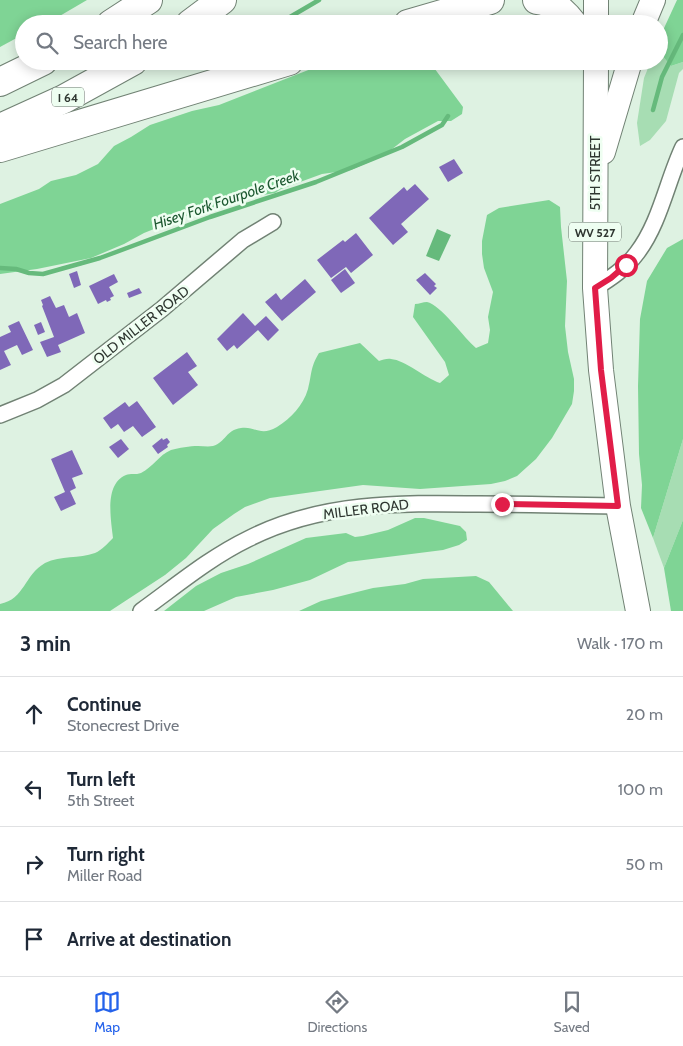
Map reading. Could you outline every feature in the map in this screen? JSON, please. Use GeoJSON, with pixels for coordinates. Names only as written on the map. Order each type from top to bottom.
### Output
{"type":"FeatureCollection","features":[{"type":"Feature","properties":{"kind":"highway"},"geometry":{"type":"LineString","coordinates":[[125,15],[148,0]]}},
{"type":"Feature","properties":{"kind":"highway"},"geometry":{"type":"LineString","coordinates":[[202,15],[222,0]]}},
{"type":"Feature","properties":{"kind":"highway"},"geometry":{"type":"LineString","coordinates":[[439,15],[483,2],[512,0]]}},
{"type":"Feature","properties":{"kind":"highway"},"geometry":{"type":"LineString","coordinates":[[537,0],[554,6],[566,15]]}},
{"type":"Feature","properties":{"kind":"highway"},"geometry":{"type":"LineString","coordinates":[[0,82],[25,70]]}},
{"type":"Feature","properties":{"kind":"highway","name":"I 64"},"geometry":{"type":"LineString","coordinates":[[0,128],[64,99],[117,70]]}},
{"type":"Feature","properties":{"kind":"highway"},"geometry":{"type":"LineString","coordinates":[[0,148],[259,70]]}},
{"type":"Feature","properties":{"kind":"main road"},"geometry":{"type":"LineString","coordinates":[[596,0],[596,15]]}},
{"type":"Feature","properties":{"kind":"main road"},"geometry":{"type":"LineString","coordinates":[[647,15],[653,0]]}},
{"type":"Feature","properties":{"kind":"main road","name":"5TH STREET"},"geometry":{"type":"LineString","coordinates":[[596,70],[595,288],[601,370],[618,506],[638,611]]}},
{"type":"Feature","properties":{"kind":"main road"},"geometry":{"type":"LineString","coordinates":[[595,177],[627,70]]}},
{"type":"Feature","properties":{"kind":"street"},"geometry":{"type":"LineString","coordinates":[[595,288],[611,278],[626,265],[644,242],[683,147]]}},
{"type":"Feature","properties":{"kind":"street","name":"OLD MILLER ROAD"},"geometry":{"type":"LineString","coordinates":[[0,415],[37,400],[64,385],[162,309],[236,246],[273,222]]}},
{"type":"Feature","properties":{"kind":"street","name":"MILLER ROAD"},"geometry":{"type":"LineString","coordinates":[[141,611],[227,550],[272,528],[309,516],[358,507],[407,502],[618,506]]}},
{"type":"Feature","properties":{"kind":"shaded area"},"geometry":{"type":"Polygon","coordinates":[[[0,0],[87,0],[61,15],[15,15],[15,39],[0,47],[0,0]]]}},
{"type":"Feature","properties":{"kind":"shaded area"},"geometry":{"type":"Polygon","coordinates":[[[677,0],[683,0],[683,62],[671,66],[668,62],[668,20],[677,0]]]}},
{"type":"Feature","properties":{"kind":"shaded area"},"geometry":{"type":"Polygon","coordinates":[[[668,62],[671,66],[683,62],[683,69],[679,73],[666,121],[650,140],[640,146],[637,123],[644,78],[647,70],[668,70],[668,62]]]}},
{"type":"Feature","properties":{"kind":"shaded area"},"geometry":{"type":"Polygon","coordinates":[[[308,70],[436,70],[463,107],[462,114],[451,121],[438,121],[405,139],[383,156],[351,170],[322,174],[275,193],[244,198],[189,215],[144,233],[91,258],[0,274],[0,204],[39,189],[51,181],[76,175],[98,164],[114,146],[150,125],[192,111],[219,105],[308,70]]]}},
{"type":"Feature","properties":{"kind":"shaded area"},"geometry":{"type":"Polygon","coordinates":[[[549,200],[560,207],[567,281],[565,326],[574,379],[574,391],[572,404],[552,438],[536,459],[517,476],[491,484],[420,489],[363,485],[270,498],[245,507],[234,514],[213,529],[186,558],[165,575],[110,611],[0,611],[0,604],[15,597],[38,568],[45,563],[57,559],[95,553],[113,538],[110,503],[112,494],[114,486],[128,474],[141,473],[171,450],[192,446],[213,446],[221,442],[236,429],[246,428],[266,431],[277,427],[287,420],[300,406],[306,395],[313,367],[319,353],[360,343],[379,361],[397,360],[440,383],[449,375],[445,362],[413,317],[415,304],[427,302],[432,304],[476,348],[488,343],[490,330],[488,317],[493,292],[484,268],[482,254],[482,241],[487,215],[499,208],[549,200]]]}},
{"type":"Feature","properties":{"kind":"shaded area"},"geometry":{"type":"Polygon","coordinates":[[[437,229],[451,235],[439,261],[426,256],[437,229]]]}},
{"type":"Feature","properties":{"kind":"shaded area"},"geometry":{"type":"Polygon","coordinates":[[[683,239],[683,439],[653,538],[641,508],[642,485],[639,454],[638,386],[640,319],[647,281],[667,248],[683,239]]]}},
{"type":"Feature","properties":{"kind":"shaded area"},"geometry":{"type":"Polygon","coordinates":[[[683,439],[683,520],[664,568],[653,538],[683,439]]]}},
{"type":"Feature","properties":{"kind":"shaded area"},"geometry":{"type":"Polygon","coordinates":[[[415,518],[424,518],[460,526],[466,532],[467,540],[459,545],[443,550],[348,562],[310,580],[236,597],[204,611],[164,611],[196,586],[221,573],[248,564],[306,538],[346,533],[355,537],[363,536],[388,530],[415,518]]]}},
{"type":"Feature","properties":{"kind":"shaded area"},"geometry":{"type":"Polygon","coordinates":[[[683,520],[683,611],[671,611],[664,568],[683,520]]]}},
{"type":"Feature","properties":{"kind":"shaded area"},"geometry":{"type":"Polygon","coordinates":[[[476,576],[489,582],[513,611],[299,611],[321,601],[373,588],[405,584],[423,579],[476,576]]]}},
{"type":"Feature","properties":{"kind":"building"},"geometry":{"type":"Polygon","coordinates":[[[454,159],[463,173],[448,182],[439,167],[454,159]]]}},
{"type":"Feature","properties":{"kind":"building"},"geometry":{"type":"Polygon","coordinates":[[[415,184],[429,199],[401,224],[408,232],[393,245],[369,218],[404,187],[407,191],[415,184]]]}},
{"type":"Feature","properties":{"kind":"building"},"geometry":{"type":"Polygon","coordinates":[[[356,233],[373,255],[351,273],[346,267],[331,278],[317,260],[343,240],[345,242],[356,233]]]}},
{"type":"Feature","properties":{"kind":"building"},"geometry":{"type":"Polygon","coordinates":[[[345,269],[355,283],[341,293],[331,280],[345,269]]]}},
{"type":"Feature","properties":{"kind":"building"},"geometry":{"type":"Polygon","coordinates":[[[77,271],[81,285],[74,288],[69,274],[77,271]]]}},
{"type":"Feature","properties":{"kind":"building"},"geometry":{"type":"Polygon","coordinates":[[[425,273],[436,284],[434,286],[437,288],[430,295],[416,280],[425,273]]]}},
{"type":"Feature","properties":{"kind":"building"},"geometry":{"type":"Polygon","coordinates":[[[114,274],[118,282],[109,287],[114,296],[107,302],[106,300],[98,304],[89,286],[114,274]]]}},
{"type":"Feature","properties":{"kind":"building"},"geometry":{"type":"Polygon","coordinates":[[[305,279],[316,292],[282,321],[265,302],[276,293],[281,300],[305,279]]]}},
{"type":"Feature","properties":{"kind":"building"},"geometry":{"type":"Polygon","coordinates":[[[139,288],[142,293],[129,298],[127,293],[139,288]]]}},
{"type":"Feature","properties":{"kind":"building"},"geometry":{"type":"Polygon","coordinates":[[[50,296],[56,308],[64,305],[69,317],[77,313],[85,333],[58,345],[61,352],[47,357],[40,342],[54,337],[41,300],[50,296]]]}},
{"type":"Feature","properties":{"kind":"building"},"geometry":{"type":"Polygon","coordinates":[[[243,313],[255,326],[266,316],[279,330],[268,341],[258,330],[237,349],[234,345],[227,351],[217,339],[243,313]]]}},
{"type":"Feature","properties":{"kind":"building"},"geometry":{"type":"Polygon","coordinates":[[[19,321],[33,350],[22,355],[17,345],[4,351],[11,365],[0,370],[0,337],[11,332],[8,326],[19,321]]]}},
{"type":"Feature","properties":{"kind":"building"},"geometry":{"type":"Polygon","coordinates":[[[41,322],[45,332],[38,335],[34,325],[41,322]]]}},
{"type":"Feature","properties":{"kind":"building"},"geometry":{"type":"Polygon","coordinates":[[[187,352],[197,366],[188,372],[198,385],[173,405],[153,378],[187,352]]]}},
{"type":"Feature","properties":{"kind":"building"},"geometry":{"type":"Polygon","coordinates":[[[137,401],[156,427],[142,437],[133,426],[124,432],[118,424],[111,429],[103,418],[125,402],[129,407],[137,401]]]}},
{"type":"Feature","properties":{"kind":"building"},"geometry":{"type":"Polygon","coordinates":[[[162,438],[163,440],[167,438],[170,442],[167,445],[168,447],[158,454],[152,446],[162,438]]]}},
{"type":"Feature","properties":{"kind":"building"},"geometry":{"type":"Polygon","coordinates":[[[121,439],[129,449],[118,458],[109,447],[121,439]]]}},
{"type":"Feature","properties":{"kind":"building"},"geometry":{"type":"Polygon","coordinates":[[[72,450],[83,474],[72,478],[76,488],[70,491],[76,504],[61,511],[54,497],[65,492],[51,459],[72,450]]]}},
{"type":"Feature","properties":{"kind":"waterway","name":"Hisey Fork Fourpole Creek"},"geometry":{"type":"LineString","coordinates":[[293,15],[319,0]]}},
{"type":"Feature","properties":{"kind":"waterway"},"geometry":{"type":"LineString","coordinates":[[668,65],[683,35]]}},
{"type":"Feature","properties":{"kind":"waterway"},"geometry":{"type":"LineString","coordinates":[[653,110],[666,70]]}},
{"type":"Feature","properties":{"kind":"waterway","name":"Hisey Fork Fourpole Creek"},"geometry":{"type":"LineString","coordinates":[[0,268],[43,274],[100,258],[210,217],[316,182],[402,147],[442,125],[448,116]]}},
{"type":"Feature","properties":{"kind":"route"},"geometry":{"type":"LineString","coordinates":[[502,504],[618,506],[601,370],[595,288],[611,278],[626,265]]}}]}
